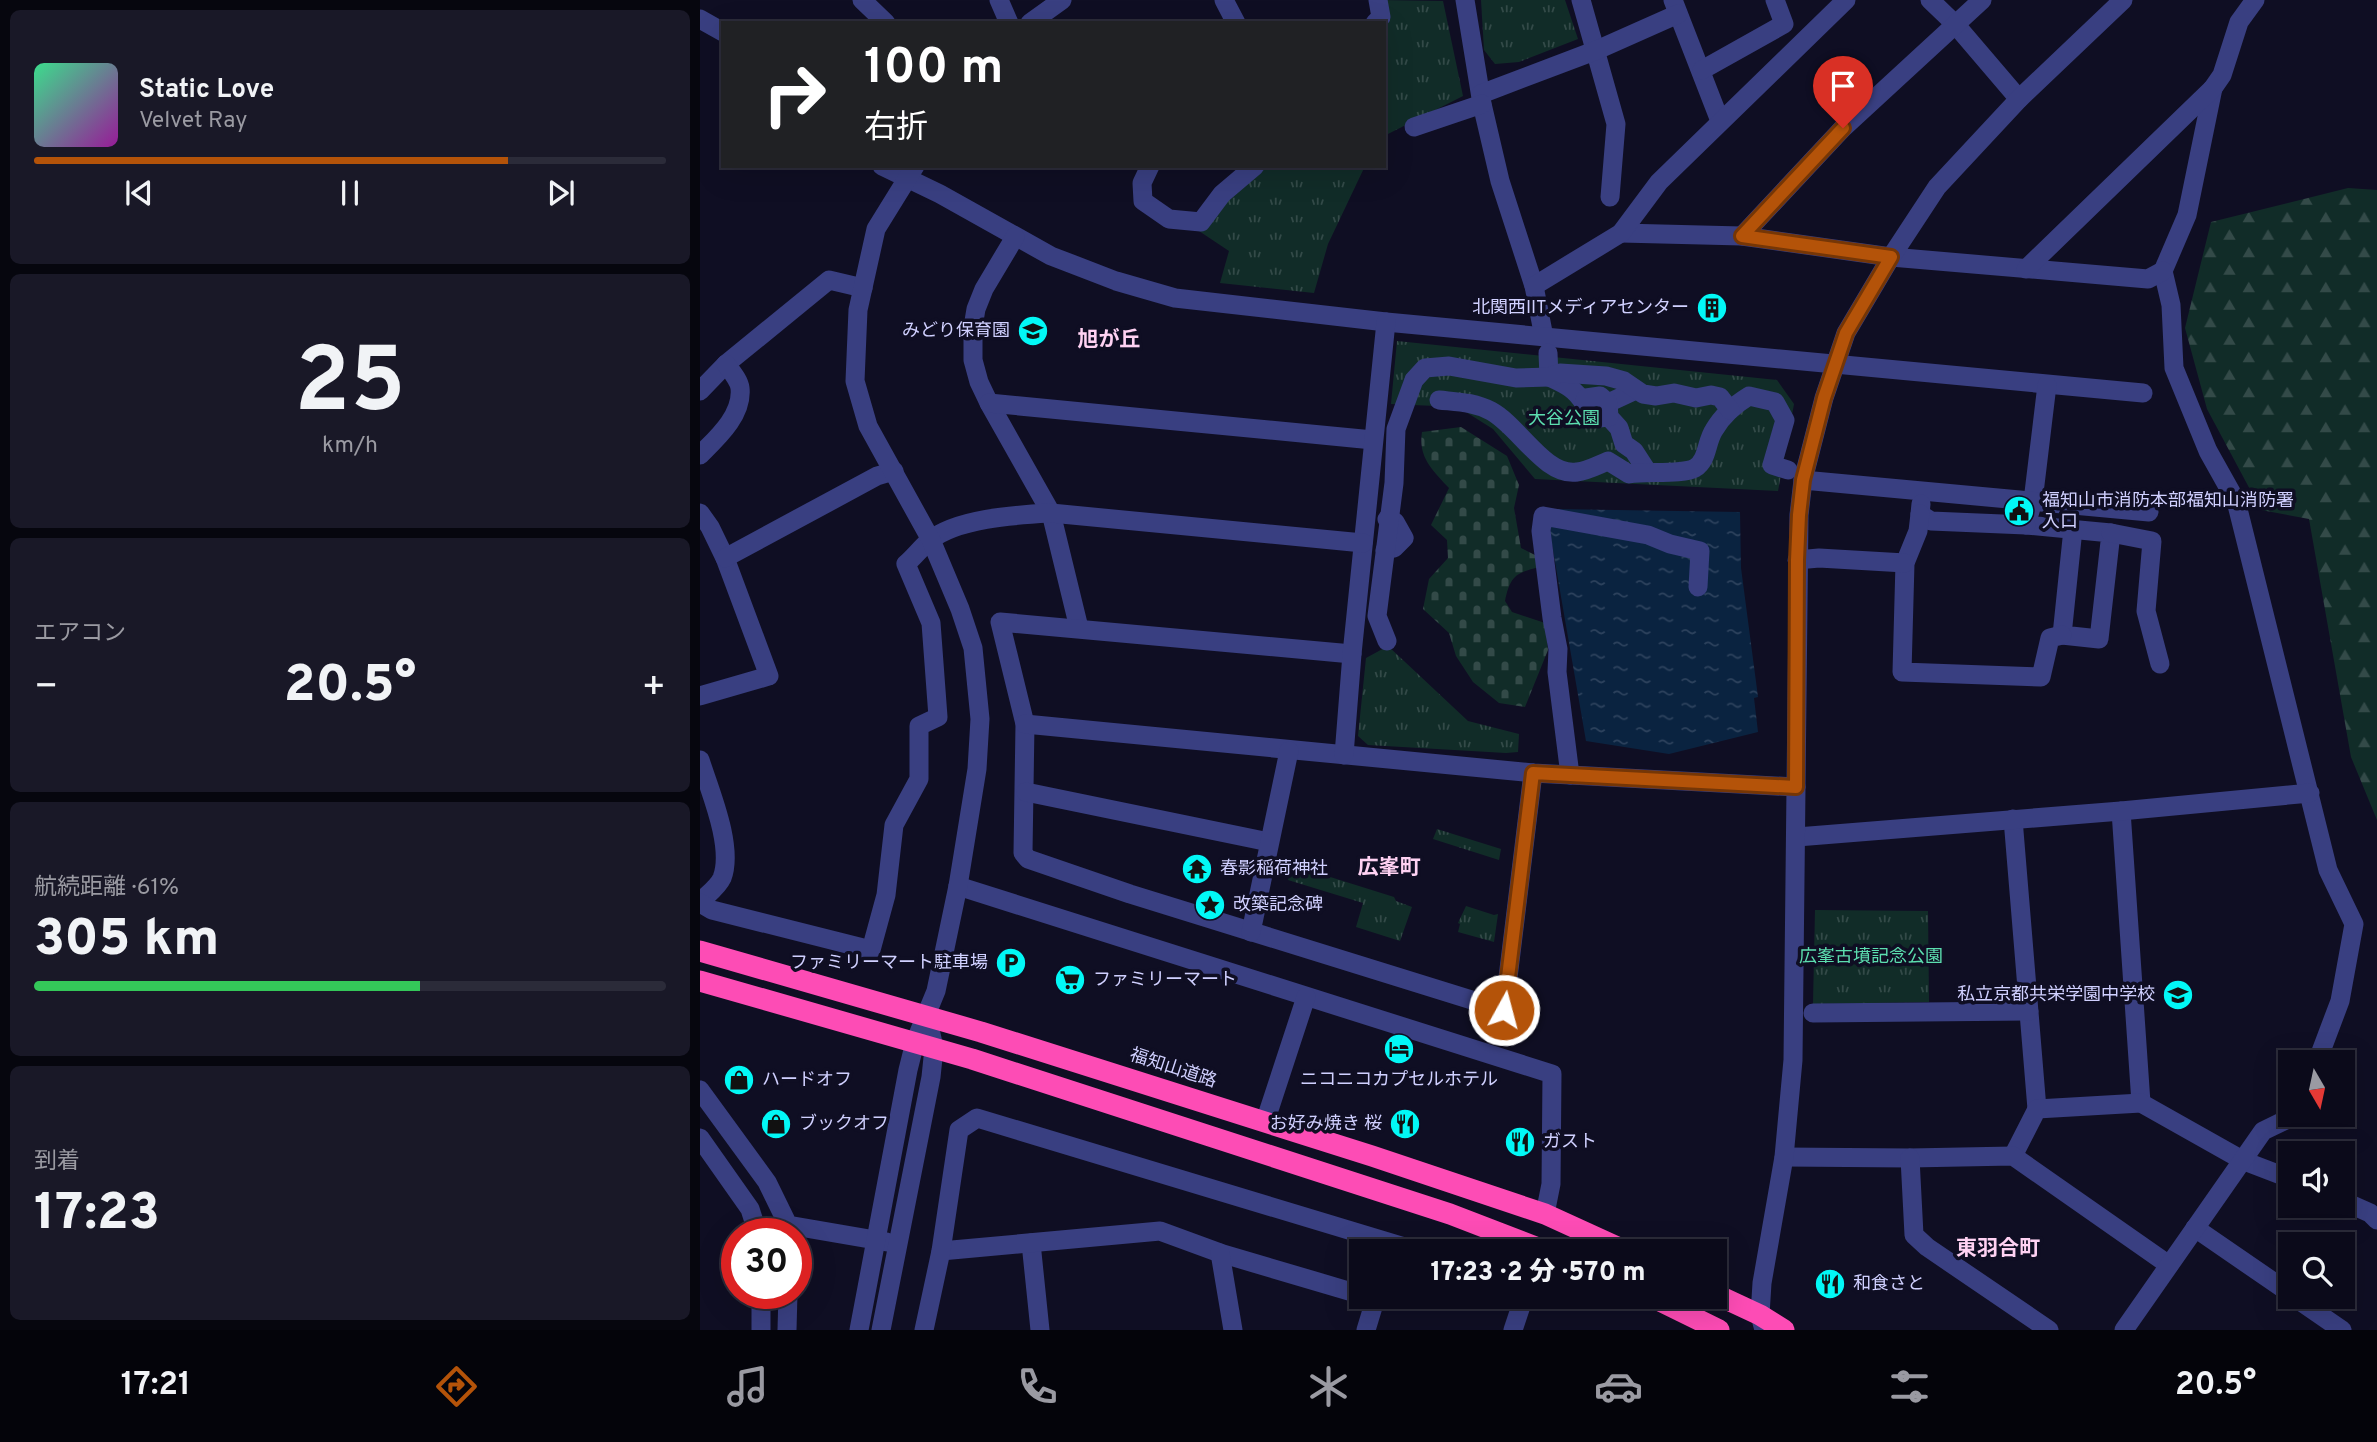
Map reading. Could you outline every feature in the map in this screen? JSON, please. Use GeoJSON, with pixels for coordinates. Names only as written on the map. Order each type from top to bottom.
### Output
{"type":"FeatureCollection","features":[{"type":"Feature","properties":{"kind":"highway","name":"福知山道路"},"geometry":{"type":"LineString","coordinates":[[700,951],[928,1016],[1265,1122],[1545,1214],[1600,1239]]}},
{"type":"Feature","properties":{"kind":"highway"},"geometry":{"type":"LineString","coordinates":[[700,981],[925,1045],[1335,1176],[1450,1214],[1515,1239]]}},
{"type":"Feature","properties":{"kind":"highway"},"geometry":{"type":"LineString","coordinates":[[1727,1302],[1759,1325],[1784,1330]]}},
{"type":"Feature","properties":{"kind":"highway"},"geometry":{"type":"LineString","coordinates":[[1676,1309],[1719,1330]]}},
{"type":"Feature","properties":{"kind":"street"},"geometry":{"type":"LineString","coordinates":[[862,0],[884,21]]}},
{"type":"Feature","properties":{"kind":"street"},"geometry":{"type":"LineString","coordinates":[[999,0],[1008,21]]}},
{"type":"Feature","properties":{"kind":"street"},"geometry":{"type":"LineString","coordinates":[[1033,21],[1062,0]]}},
{"type":"Feature","properties":{"kind":"street"},"geometry":{"type":"LineString","coordinates":[[1224,0],[1235,21]]}},
{"type":"Feature","properties":{"kind":"street"},"geometry":{"type":"LineString","coordinates":[[1377,21],[1381,17],[1378,0]]}},
{"type":"Feature","properties":{"kind":"street"},"geometry":{"type":"LineString","coordinates":[[1465,0],[1482,99],[1500,181],[1534,286],[1546,345],[1549,377]]}},
{"type":"Feature","properties":{"kind":"street"},"geometry":{"type":"LineString","coordinates":[[1581,0],[1616,124],[1610,197]]}},
{"type":"Feature","properties":{"kind":"street"},"geometry":{"type":"LineString","coordinates":[[1702,70],[1784,24],[1775,0]]}},
{"type":"Feature","properties":{"kind":"street"},"geometry":{"type":"LineString","coordinates":[[1534,286],[1621,233],[1659,182],[1846,0]]}},
{"type":"Feature","properties":{"kind":"street"},"geometry":{"type":"LineString","coordinates":[[1930,0],[1955,24],[2019,99]]}},
{"type":"Feature","properties":{"kind":"street"},"geometry":{"type":"LineString","coordinates":[[1742,236],[1843,128],[1982,0]]}},
{"type":"Feature","properties":{"kind":"street"},"geometry":{"type":"LineString","coordinates":[[1759,1325],[1762,1283],[1784,1157],[1793,1060],[1799,515],[1796,475],[1850,326],[1937,187],[2019,99],[2123,0]]}},
{"type":"Feature","properties":{"kind":"street"},"geometry":{"type":"LineString","coordinates":[[2026,269],[2213,88],[2222,75],[2239,22],[2255,0]]}},
{"type":"Feature","properties":{"kind":"street"},"geometry":{"type":"LineString","coordinates":[[1414,127],[1597,50],[1676,7],[1720,121]]}},
{"type":"Feature","properties":{"kind":"street"},"geometry":{"type":"LineString","coordinates":[[700,19],[721,31]]}},
{"type":"Feature","properties":{"kind":"street"},"geometry":{"type":"LineString","coordinates":[[2213,88],[2188,215],[2163,271],[2171,304],[2174,368],[2208,451],[2236,501],[2328,870],[2354,924],[2340,1001],[2322,1050]]}},
{"type":"Feature","properties":{"kind":"street"},"geometry":{"type":"LineString","coordinates":[[892,168],[912,172],[1016,237],[1062,260],[1116,281],[1175,298],[1385,322],[1546,345],[1836,366],[2143,393]]}},
{"type":"Feature","properties":{"kind":"street"},"geometry":{"type":"LineString","coordinates":[[1149,168],[1142,183],[1143,201],[1170,219],[1201,222],[1222,194],[1253,168]]}},
{"type":"Feature","properties":{"kind":"street"},"geometry":{"type":"LineString","coordinates":[[859,1330],[877,1240],[925,1045],[928,1016],[936,991],[958,886],[977,769],[981,719],[973,648],[960,609],[931,540],[868,426],[855,381],[855,339],[876,229],[912,172]]}},
{"type":"Feature","properties":{"kind":"street"},"geometry":{"type":"LineString","coordinates":[[1621,233],[1742,236],[1891,257],[2148,279],[2163,271]]}},
{"type":"Feature","properties":{"kind":"street"},"geometry":{"type":"LineString","coordinates":[[1016,237],[976,309],[973,360],[989,403],[1051,513],[1079,628]]}},
{"type":"Feature","properties":{"kind":"street"},"geometry":{"type":"LineString","coordinates":[[700,391],[726,364],[829,280],[863,288]]}},
{"type":"Feature","properties":{"kind":"street"},"geometry":{"type":"LineString","coordinates":[[1344,755],[1385,322]]}},
{"type":"Feature","properties":{"kind":"street"},"geometry":{"type":"LineString","coordinates":[[700,455],[718,438],[740,406],[740,386],[726,364]]}},
{"type":"Feature","properties":{"kind":"street"},"geometry":{"type":"LineString","coordinates":[[1387,641],[1377,616],[1385,550],[1386,482],[1396,429],[1414,380],[1425,369],[1449,366],[1516,377],[1549,377],[1560,373],[1606,376],[1624,381],[1643,394],[1656,396],[1674,393],[1720,397],[1730,410]]}},
{"type":"Feature","properties":{"kind":"street"},"geometry":{"type":"LineString","coordinates":[[1549,377],[1567,385],[1578,394],[1587,414],[1599,418],[1636,390]]}},
{"type":"Feature","properties":{"kind":"street"},"geometry":{"type":"LineString","coordinates":[[2026,525],[2034,501],[2046,385]]}},
{"type":"Feature","properties":{"kind":"street"},"geometry":{"type":"LineString","coordinates":[[1439,400],[1471,402],[1493,412],[1513,427],[1551,466],[1563,471],[1577,472],[1608,461],[1629,474],[1693,470],[1702,462],[1713,430],[1730,410],[1749,396],[1775,402],[1785,421],[1772,465],[1796,475],[2149,512]]}},
{"type":"Feature","properties":{"kind":"street"},"geometry":{"type":"LineString","coordinates":[[989,403],[1373,440]]}},
{"type":"Feature","properties":{"kind":"street"},"geometry":{"type":"LineString","coordinates":[[1609,410],[1624,444],[1634,451],[1647,471]]}},
{"type":"Feature","properties":{"kind":"street"},"geometry":{"type":"LineString","coordinates":[[1616,467],[1617,456],[1624,444]]}},
{"type":"Feature","properties":{"kind":"street"},"geometry":{"type":"LineString","coordinates":[[725,558],[877,476],[894,471]]}},
{"type":"Feature","properties":{"kind":"street"},"geometry":{"type":"LineString","coordinates":[[1922,489],[1918,531],[1905,563],[1902,672],[2041,677],[2050,638],[2062,635],[2099,639],[2110,533]]}},
{"type":"Feature","properties":{"kind":"street"},"geometry":{"type":"LineString","coordinates":[[700,513],[725,558],[769,676],[700,696]]}},
{"type":"Feature","properties":{"kind":"street"},"geometry":{"type":"LineString","coordinates":[[700,760],[705,792],[726,856],[722,880],[700,903],[712,909],[870,950],[886,895],[894,825],[919,779],[919,726],[938,717],[931,623],[906,564],[931,540],[953,529],[1001,516],[1051,513],[1363,543]]}},
{"type":"Feature","properties":{"kind":"street"},"geometry":{"type":"LineString","coordinates":[[1920,514],[1931,521],[2073,529],[2151,541],[2146,611],[2160,664]]}},
{"type":"Feature","properties":{"kind":"street"},"geometry":{"type":"LineString","coordinates":[[1570,775],[1557,672],[1558,649],[1541,531],[1543,516],[1648,535],[1670,544],[1700,551],[1698,587]]}},
{"type":"Feature","properties":{"kind":"street"},"geometry":{"type":"LineString","coordinates":[[2062,635],[2073,529]]}},
{"type":"Feature","properties":{"kind":"street"},"geometry":{"type":"LineString","coordinates":[[1797,560],[1819,558],[1905,563]]}},
{"type":"Feature","properties":{"kind":"street"},"geometry":{"type":"LineString","coordinates":[[1352,654],[1000,622],[1025,724],[1023,853],[1028,859],[1251,932],[1504,1010],[1533,773]]}},
{"type":"Feature","properties":{"kind":"street"},"geometry":{"type":"LineString","coordinates":[[1025,724],[1533,773],[1796,787]]}},
{"type":"Feature","properties":{"kind":"street"},"geometry":{"type":"LineString","coordinates":[[1251,932],[1289,751]]}},
{"type":"Feature","properties":{"kind":"street"},"geometry":{"type":"LineString","coordinates":[[1026,792],[1269,842]]}},
{"type":"Feature","properties":{"kind":"street"},"geometry":{"type":"LineString","coordinates":[[1797,837],[2310,793]]}},
{"type":"Feature","properties":{"kind":"street"},"geometry":{"type":"LineString","coordinates":[[2121,811],[2141,1102]]}},
{"type":"Feature","properties":{"kind":"street"},"geometry":{"type":"LineString","coordinates":[[2013,819],[2037,1109],[2013,1156]]}},
{"type":"Feature","properties":{"kind":"street"},"geometry":{"type":"LineString","coordinates":[[958,886],[1552,1073],[1551,1184],[1545,1214]]}},
{"type":"Feature","properties":{"kind":"street"},"geometry":{"type":"LineString","coordinates":[[1265,1122],[1306,997]]}},
{"type":"Feature","properties":{"kind":"street"},"geometry":{"type":"LineString","coordinates":[[1813,1013],[2029,1011]]}},
{"type":"Feature","properties":{"kind":"street"},"geometry":{"type":"LineString","coordinates":[[881,1330],[931,1077],[925,1045]]}},
{"type":"Feature","properties":{"kind":"street"},"geometry":{"type":"LineString","coordinates":[[700,1090],[767,1182],[783,1218]]}},
{"type":"Feature","properties":{"kind":"street"},"geometry":{"type":"LineString","coordinates":[[2037,1109],[2141,1102],[2244,1161],[2278,1174]]}},
{"type":"Feature","properties":{"kind":"street"},"geometry":{"type":"LineString","coordinates":[[924,1330],[941,1251],[959,1130],[977,1118],[1368,1239]]}},
{"type":"Feature","properties":{"kind":"street"},"geometry":{"type":"LineString","coordinates":[[2132,1327],[2169,1265],[2263,1131],[2278,1124]]}},
{"type":"Feature","properties":{"kind":"street"},"geometry":{"type":"LineString","coordinates":[[700,1138],[750,1209],[753,1218]]}},
{"type":"Feature","properties":{"kind":"street"},"geometry":{"type":"LineString","coordinates":[[1784,1157],[2013,1156],[2169,1265]]}},
{"type":"Feature","properties":{"kind":"street"},"geometry":{"type":"LineString","coordinates":[[1910,1158],[1914,1235],[1927,1247],[2049,1330]]}},
{"type":"Feature","properties":{"kind":"street"},"geometry":{"type":"LineString","coordinates":[[2355,1206],[2370,1213],[2377,1220]]}},
{"type":"Feature","properties":{"kind":"street"},"geometry":{"type":"LineString","coordinates":[[2195,1228],[2278,1286]]}},
{"type":"Feature","properties":{"kind":"street"},"geometry":{"type":"LineString","coordinates":[[941,1251],[1160,1230],[1220,1253],[1349,1291]]}},
{"type":"Feature","properties":{"kind":"street"},"geometry":{"type":"LineString","coordinates":[[812,1232],[897,1244]]}},
{"type":"Feature","properties":{"kind":"street"},"geometry":{"type":"LineString","coordinates":[[1031,1242],[1040,1330]]}},
{"type":"Feature","properties":{"kind":"street"},"geometry":{"type":"LineString","coordinates":[[1220,1253],[1233,1330]]}},
{"type":"Feature","properties":{"kind":"street"},"geometry":{"type":"LineString","coordinates":[[761,1309],[761,1330]]}},
{"type":"Feature","properties":{"kind":"street"},"geometry":{"type":"LineString","coordinates":[[787,1330],[788,1309]]}},
{"type":"Feature","properties":{"kind":"street"},"geometry":{"type":"LineString","coordinates":[[1366,1330],[1369,1309]]}},
{"type":"Feature","properties":{"kind":"street"},"geometry":{"type":"LineString","coordinates":[[1513,1330],[1520,1309]]}},
{"type":"Feature","properties":{"kind":"street"},"geometry":{"type":"LineString","coordinates":[[2311,1309],[2342,1330]]}},
{"type":"Feature","properties":{"kind":"green space"},"geometry":{"type":"Polygon","coordinates":[[[1378,0],[1443,1],[1463,96],[1386,135],[1386,21],[1383,21],[1378,0]]]}},
{"type":"Feature","properties":{"kind":"green space"},"geometry":{"type":"Polygon","coordinates":[[[1481,0],[1565,0],[1578,39],[1519,62],[1495,64],[1484,50],[1481,0]]]}},
{"type":"Feature","properties":{"kind":"green space"},"geometry":{"type":"Polygon","coordinates":[[[1240,168],[1364,168],[1328,244],[1314,293],[1220,283],[1229,251],[1196,229],[1240,168]]]}},
{"type":"Feature","properties":{"kind":"green space"},"geometry":{"type":"Polygon","coordinates":[[[2348,188],[2377,190],[2377,820],[2351,757],[2309,519],[2261,510],[2207,409],[2185,328],[2211,222],[2348,188]]]}},
{"type":"Feature","properties":{"kind":"green space","name":"大谷公園"},"geometry":{"type":"Polygon","coordinates":[[[1397,341],[1777,380],[1794,404],[1778,491],[1535,479],[1493,429],[1458,407],[1391,404],[1397,341]]]}},
{"type":"Feature","properties":{"kind":"green space"},"geometry":{"type":"Polygon","coordinates":[[[1461,427],[1507,456],[1519,485],[1514,508],[1521,548],[1535,555],[1539,567],[1515,577],[1505,601],[1512,612],[1545,623],[1548,650],[1525,707],[1499,703],[1473,682],[1456,656],[1449,633],[1423,609],[1429,579],[1448,558],[1447,540],[1431,525],[1449,488],[1424,456],[1422,432],[1461,427]]]}},
{"type":"Feature","properties":{"kind":"green space"},"geometry":{"type":"Polygon","coordinates":[[[1388,646],[1468,721],[1519,734],[1518,752],[1368,745],[1358,736],[1366,658],[1388,646]]]}},
{"type":"Feature","properties":{"kind":"green space"},"geometry":{"type":"Polygon","coordinates":[[[1437,829],[1501,849],[1499,860],[1433,839],[1437,829]]]}},
{"type":"Feature","properties":{"kind":"green space"},"geometry":{"type":"Polygon","coordinates":[[[1292,865],[1394,897],[1396,901],[1412,907],[1400,941],[1356,927],[1363,903],[1288,880],[1292,865]]]}},
{"type":"Feature","properties":{"kind":"green space"},"geometry":{"type":"Polygon","coordinates":[[[1466,906],[1498,914],[1494,942],[1458,932],[1458,923],[1466,906]]]}},
{"type":"Feature","properties":{"kind":"green space","name":"広峯古墳記念公園"},"geometry":{"type":"Polygon","coordinates":[[[1815,910],[1928,911],[1929,1002],[1813,1004],[1815,910]]]}},
{"type":"Feature","properties":{"kind":"water"},"geometry":{"type":"Polygon","coordinates":[[[1553,509],[1740,512],[1741,568],[1758,697],[1754,698],[1758,732],[1669,754],[1586,741],[1550,533],[1553,509]]]}},
{"type":"Feature","properties":{"kind":"place","name":"北関西IITメディアセンター"},"geometry":{"type":"Point","coordinates":[1712,308]}},
{"type":"Feature","properties":{"kind":"place","name":"みどり保育園"},"geometry":{"type":"Point","coordinates":[1033,331]}},
{"type":"Feature","properties":{"kind":"place","name":"福知山市消防本部福知山消防署 入口"},"geometry":{"type":"Point","coordinates":[2019,511]}},
{"type":"Feature","properties":{"kind":"place","name":"春影稲荷神社"},"geometry":{"type":"Point","coordinates":[1197,869]}},
{"type":"Feature","properties":{"kind":"place","name":"改築記念碑"},"geometry":{"type":"Point","coordinates":[1210,905]}},
{"type":"Feature","properties":{"kind":"place","name":"ファミリーマート駐車場"},"geometry":{"type":"Point","coordinates":[1011,963]}},
{"type":"Feature","properties":{"kind":"place","name":"ファミリーマート"},"geometry":{"type":"Point","coordinates":[1070,980]}},
{"type":"Feature","properties":{"kind":"place","name":"私立京都共栄学園中学校"},"geometry":{"type":"Point","coordinates":[2178,995]}},
{"type":"Feature","properties":{"kind":"place","name":"ニコニコカプセルホテル"},"geometry":{"type":"Point","coordinates":[1399,1049]}},
{"type":"Feature","properties":{"kind":"place","name":"ハードオフ"},"geometry":{"type":"Point","coordinates":[739,1080]}},
{"type":"Feature","properties":{"kind":"place","name":"ブックオフ"},"geometry":{"type":"Point","coordinates":[776,1124]}},
{"type":"Feature","properties":{"kind":"place","name":"お好み焼き 桜"},"geometry":{"type":"Point","coordinates":[1405,1124]}},
{"type":"Feature","properties":{"kind":"place","name":"ガスト"},"geometry":{"type":"Point","coordinates":[1520,1142]}},
{"type":"Feature","properties":{"kind":"place","name":"和食さと"},"geometry":{"type":"Point","coordinates":[1830,1284]}},
{"type":"Feature","properties":{"kind":"district","name":"旭が丘"},"geometry":{"type":"Point","coordinates":[1109,340]}},
{"type":"Feature","properties":{"kind":"district","name":"広峯町"},"geometry":{"type":"Point","coordinates":[1389,868]}},
{"type":"Feature","properties":{"kind":"district","name":"東羽合町"},"geometry":{"type":"Point","coordinates":[1998,1249]}},
{"type":"Feature","properties":{"kind":"route"},"geometry":{"type":"LineString","coordinates":[[1504,1010],[1533,773],[1796,787],[1797,560],[1803,480],[1824,398],[1846,333],[1891,257],[1742,236],[1843,128]]}}]}
